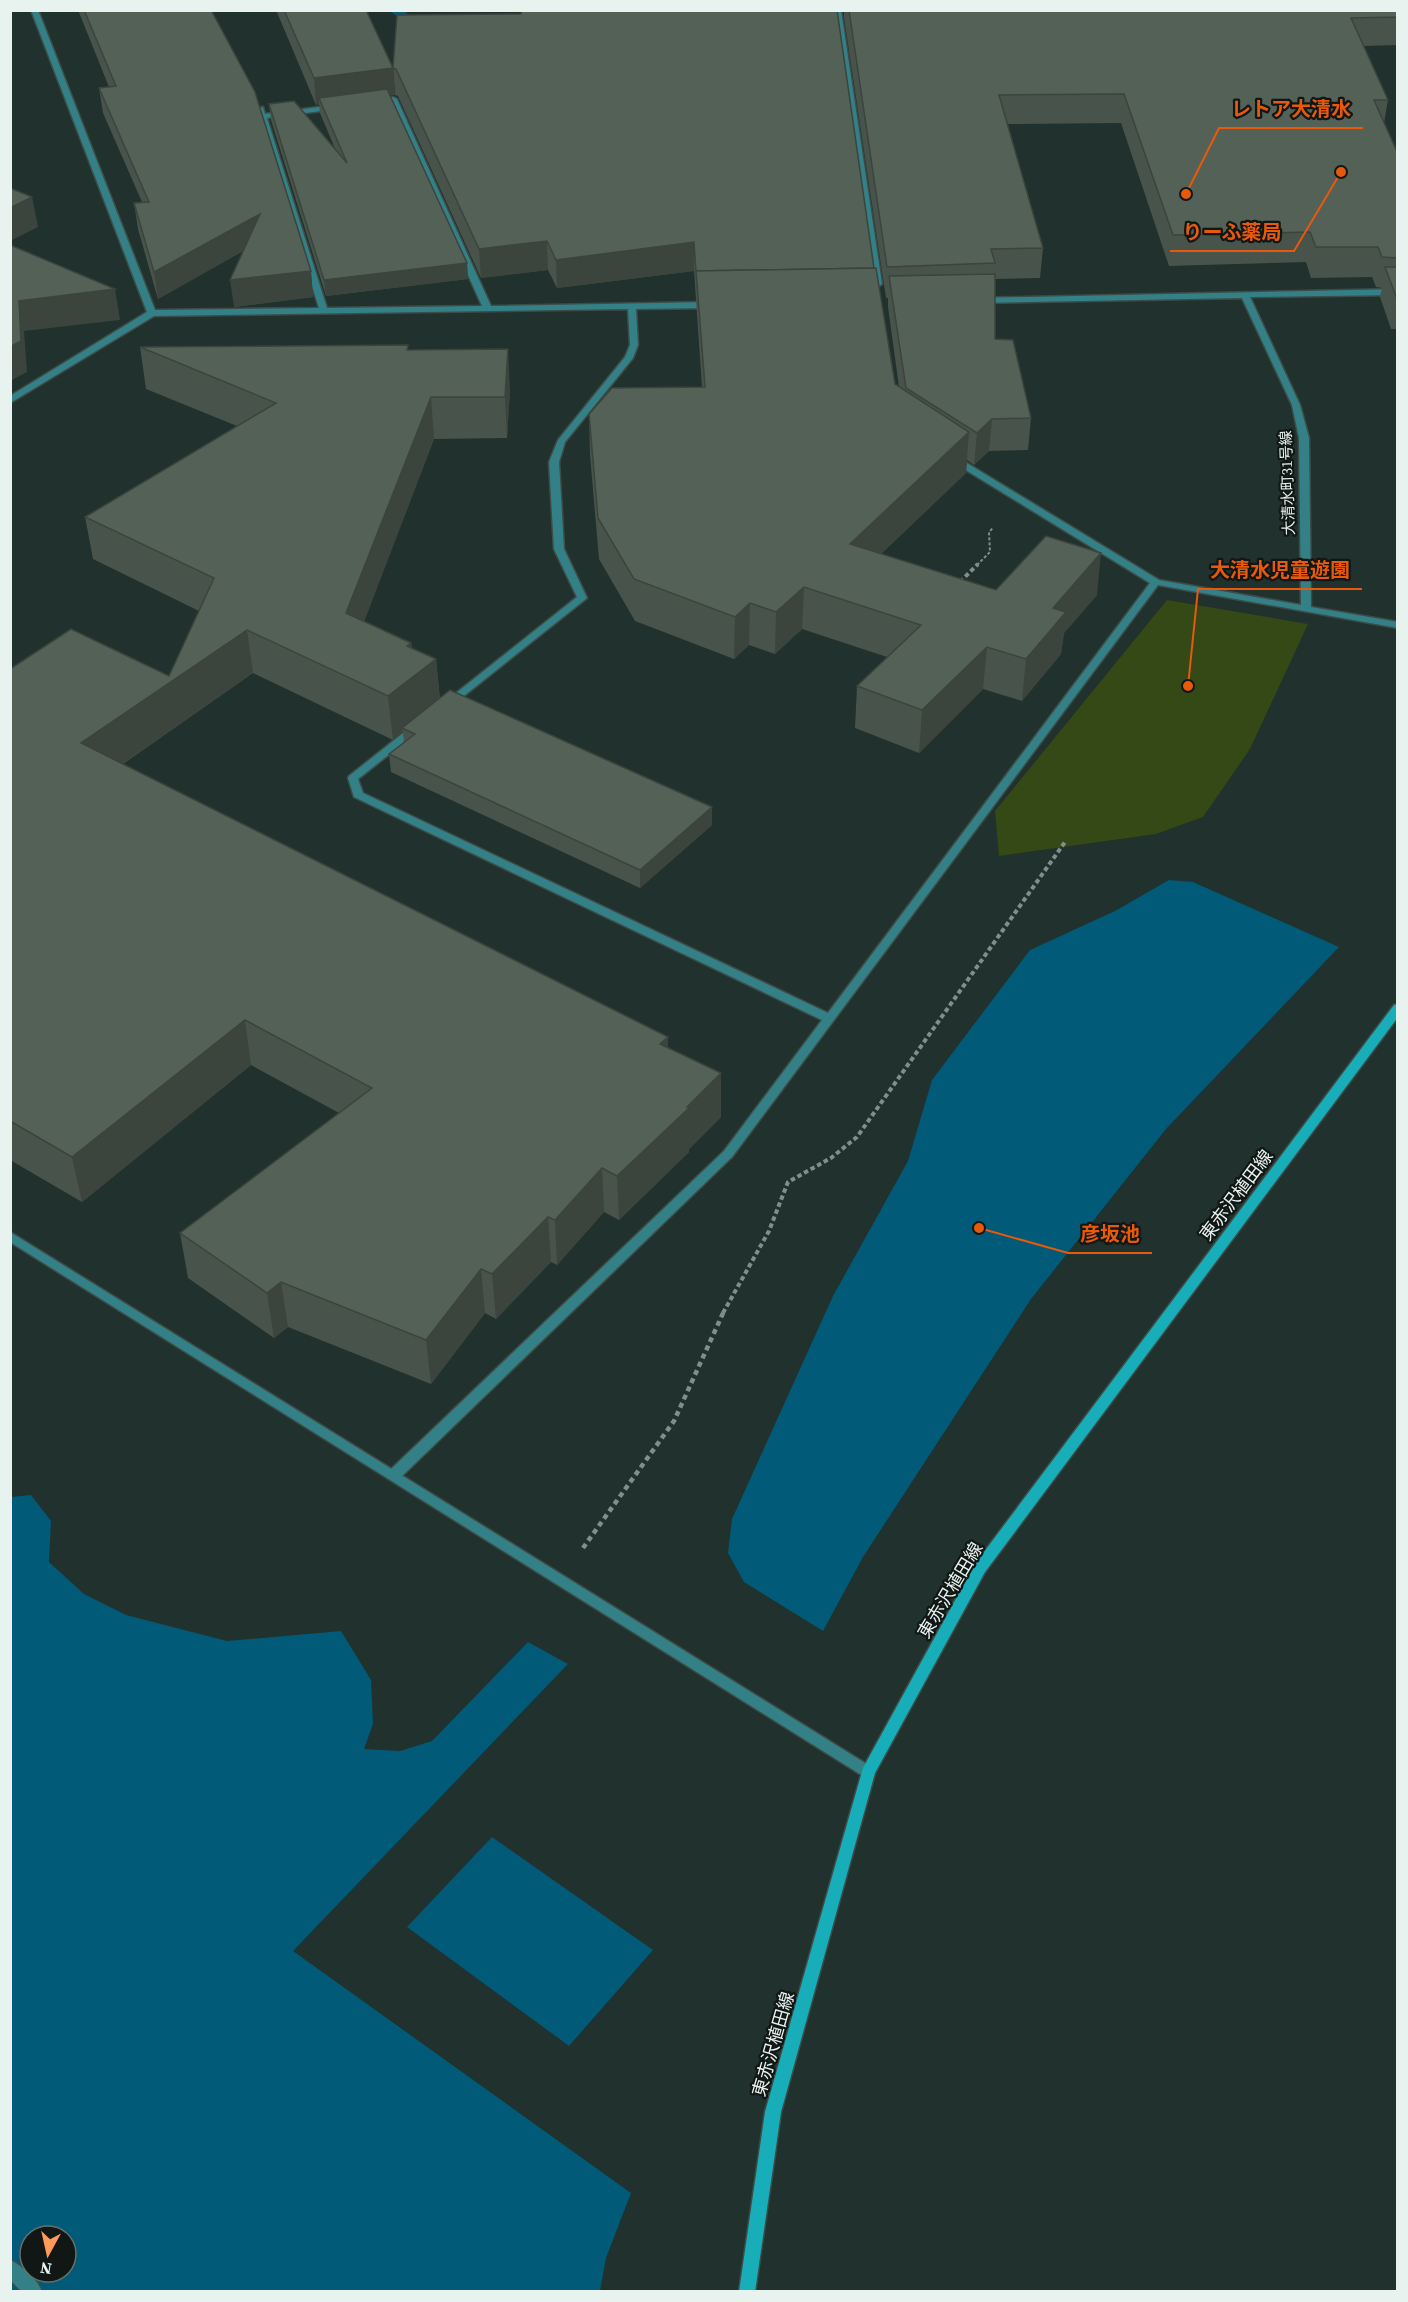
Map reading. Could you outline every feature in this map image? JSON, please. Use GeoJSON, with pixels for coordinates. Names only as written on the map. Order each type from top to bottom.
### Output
{"type":"FeatureCollection","features":[{"type":"Feature","properties":{"kind":"main road","name":"東赤沢植田線"},"geometry":{"type":"LineString","coordinates":[[747,2292],[773,2112],[868,1772],[981,1568],[1398,1008]]}},
{"type":"Feature","properties":{"kind":"street"},"geometry":{"type":"LineString","coordinates":[[34,10],[152,313]]}},
{"type":"Feature","properties":{"kind":"street"},"geometry":{"type":"LineString","coordinates":[[837,10],[879,290]]}},
{"type":"Feature","properties":{"kind":"street"},"geometry":{"type":"LineString","coordinates":[[253,97],[264,116],[324,311]]}},
{"type":"Feature","properties":{"kind":"street"},"geometry":{"type":"LineString","coordinates":[[369,102],[393,99],[488,309]]}},
{"type":"Feature","properties":{"kind":"street"},"geometry":{"type":"LineString","coordinates":[[264,116],[346,105]]}},
{"type":"Feature","properties":{"kind":"street"},"geometry":{"type":"LineString","coordinates":[[975,300],[1398,292]]}},
{"type":"Feature","properties":{"kind":"street","name":"大清水町31号線"},"geometry":{"type":"LineString","coordinates":[[1245,295],[1296,405],[1304,438],[1306,609]]}},
{"type":"Feature","properties":{"kind":"street"},"geometry":{"type":"LineString","coordinates":[[13,395],[152,313],[727,305]]}},
{"type":"Feature","properties":{"kind":"street"},"geometry":{"type":"LineString","coordinates":[[435,713],[582,598],[560,549],[554,462],[561,442],[629,358],[634,345],[632,307]]}},
{"type":"Feature","properties":{"kind":"street"},"geometry":{"type":"LineString","coordinates":[[942,451],[1020,501],[1156,582],[1398,625]]}},
{"type":"Feature","properties":{"kind":"street"},"geometry":{"type":"LineString","coordinates":[[395,1474],[728,1154],[1156,582]]}},
{"type":"Feature","properties":{"kind":"street"},"geometry":{"type":"LineString","coordinates":[[426,720],[352,778],[358,795],[829,1018]]}},
{"type":"Feature","properties":{"kind":"street"},"geometry":{"type":"LineString","coordinates":[[10,1236],[395,1474],[868,1772]]}},
{"type":"Feature","properties":{"kind":"street"},"geometry":{"type":"LineString","coordinates":[[10,2268],[34,2292]]}},
{"type":"Feature","properties":{"kind":"path"},"geometry":{"type":"LineString","coordinates":[[958,583],[990,552],[989,532],[1020,501]]}},
{"type":"Feature","properties":{"kind":"path"},"geometry":{"type":"LineString","coordinates":[[561,1578],[674,1421],[727,1305],[769,1231],[788,1182],[831,1158],[857,1137],[1065,842]]}},
{"type":"Feature","properties":{"kind":"green space"},"geometry":{"type":"Polygon","coordinates":[[[1167,600],[1308,624],[1250,749],[1203,817],[1156,834],[999,856],[995,811],[1167,600]]]}},
{"type":"Feature","properties":{"kind":"water"},"geometry":{"type":"Polygon","coordinates":[[[1169,880],[1193,882],[1339,947],[1166,1129],[1031,1299],[863,1557],[823,1631],[744,1582],[728,1553],[732,1519],[833,1296],[908,1161],[932,1080],[1030,950],[1115,911],[1169,880]]]}},
{"type":"Feature","properties":{"kind":"water"},"geometry":{"type":"Polygon","coordinates":[[[31,1495],[51,1521],[49,1562],[84,1594],[126,1615],[227,1641],[341,1631],[371,1680],[373,1724],[364,1749],[400,1751],[432,1741],[528,1642],[568,1664],[293,1951],[631,2193],[606,2258],[600,2291],[11,2292],[11,1497],[31,1495]]]}},
{"type":"Feature","properties":{"kind":"water"},"geometry":{"type":"Polygon","coordinates":[[[492,1837],[653,1950],[569,2046],[407,1927],[492,1837]]]}},
{"type":"Feature","properties":{"kind":"building"},"geometry":{"type":"Polygon","coordinates":[[[84,10],[211,10],[255,92],[311,271],[230,280],[260,214],[154,272],[134,203],[149,202],[99,88],[116,86],[84,10]]]}},
{"type":"Feature","properties":{"kind":"building"},"geometry":{"type":"Polygon","coordinates":[[[284,10],[366,10],[393,68],[314,78],[284,10]]]}},
{"type":"Feature","properties":{"kind":"building"},"geometry":{"type":"Polygon","coordinates":[[[522,10],[837,10],[874,268],[696,272],[694,242],[556,260],[547,241],[479,249],[396,69],[393,68],[397,15],[521,14],[522,10]]]}},
{"type":"Feature","properties":{"kind":"building"},"geometry":{"type":"Polygon","coordinates":[[[849,10],[1397,10],[1398,17],[1351,18],[1388,100],[1374,100],[1398,154],[1398,258],[1382,257],[1378,247],[1316,247],[1310,232],[1173,235],[1124,94],[999,95],[1043,248],[991,249],[995,263],[887,267],[849,10]]]}},
{"type":"Feature","properties":{"kind":"building"},"geometry":{"type":"Polygon","coordinates":[[[387,89],[467,263],[324,280],[269,104],[294,101],[347,163],[319,98],[387,89]]]}},
{"type":"Feature","properties":{"kind":"building"},"geometry":{"type":"Polygon","coordinates":[[[10,188],[32,197],[10,208],[10,188]]]}},
{"type":"Feature","properties":{"kind":"building"},"geometry":{"type":"Polygon","coordinates":[[[10,245],[115,289],[19,301],[21,341],[10,347],[10,245]]]}},
{"type":"Feature","properties":{"kind":"building"},"geometry":{"type":"Polygon","coordinates":[[[1385,267],[1398,267],[1398,299],[1397,299],[1385,267]]]}},
{"type":"Feature","properties":{"kind":"building"},"geometry":{"type":"Polygon","coordinates":[[[876,268],[895,384],[969,432],[850,544],[996,590],[1046,536],[1101,553],[1053,608],[1066,612],[1026,659],[987,647],[922,710],[857,686],[921,625],[804,587],[776,612],[750,603],[735,617],[634,579],[598,518],[589,414],[612,388],[705,387],[696,271],[876,268]]]}},
{"type":"Feature","properties":{"kind":"building"},"geometry":{"type":"Polygon","coordinates":[[[995,274],[995,339],[1013,340],[1031,418],[992,419],[977,433],[906,388],[889,276],[995,274]]]}},
{"type":"Feature","properties":{"kind":"building"},"geometry":{"type":"Polygon","coordinates":[[[408,345],[407,350],[508,349],[505,397],[431,397],[346,613],[411,643],[407,646],[436,659],[388,696],[247,630],[81,743],[668,1037],[660,1044],[721,1073],[687,1107],[689,1108],[617,1176],[602,1168],[555,1220],[548,1217],[492,1274],[481,1269],[426,1340],[281,1282],[267,1293],[180,1233],[372,1088],[245,1020],[72,1157],[10,1121],[10,669],[71,629],[169,676],[214,578],[85,517],[276,403],[140,347],[408,345]]]}},
{"type":"Feature","properties":{"kind":"building"},"geometry":{"type":"Polygon","coordinates":[[[450,690],[712,807],[640,870],[389,754],[415,734],[402,728],[450,690]]]}},
{"type":"Feature","properties":{"kind":"waterway"},"geometry":{"type":"LineString","coordinates":[[395,10],[423,31]]}},
{"type":"Feature","properties":{"kind":"place","name":"りーふ薬局"},"geometry":{"type":"Point","coordinates":[1341,172]}},
{"type":"Feature","properties":{"kind":"place","name":"レトア大清水"},"geometry":{"type":"Point","coordinates":[1186,194]}},
{"type":"Feature","properties":{"kind":"place","name":"大清水児童遊園"},"geometry":{"type":"Point","coordinates":[1188,686]}},
{"type":"Feature","properties":{"kind":"place","name":"彦坂池"},"geometry":{"type":"Point","coordinates":[979,1228]}}]}
